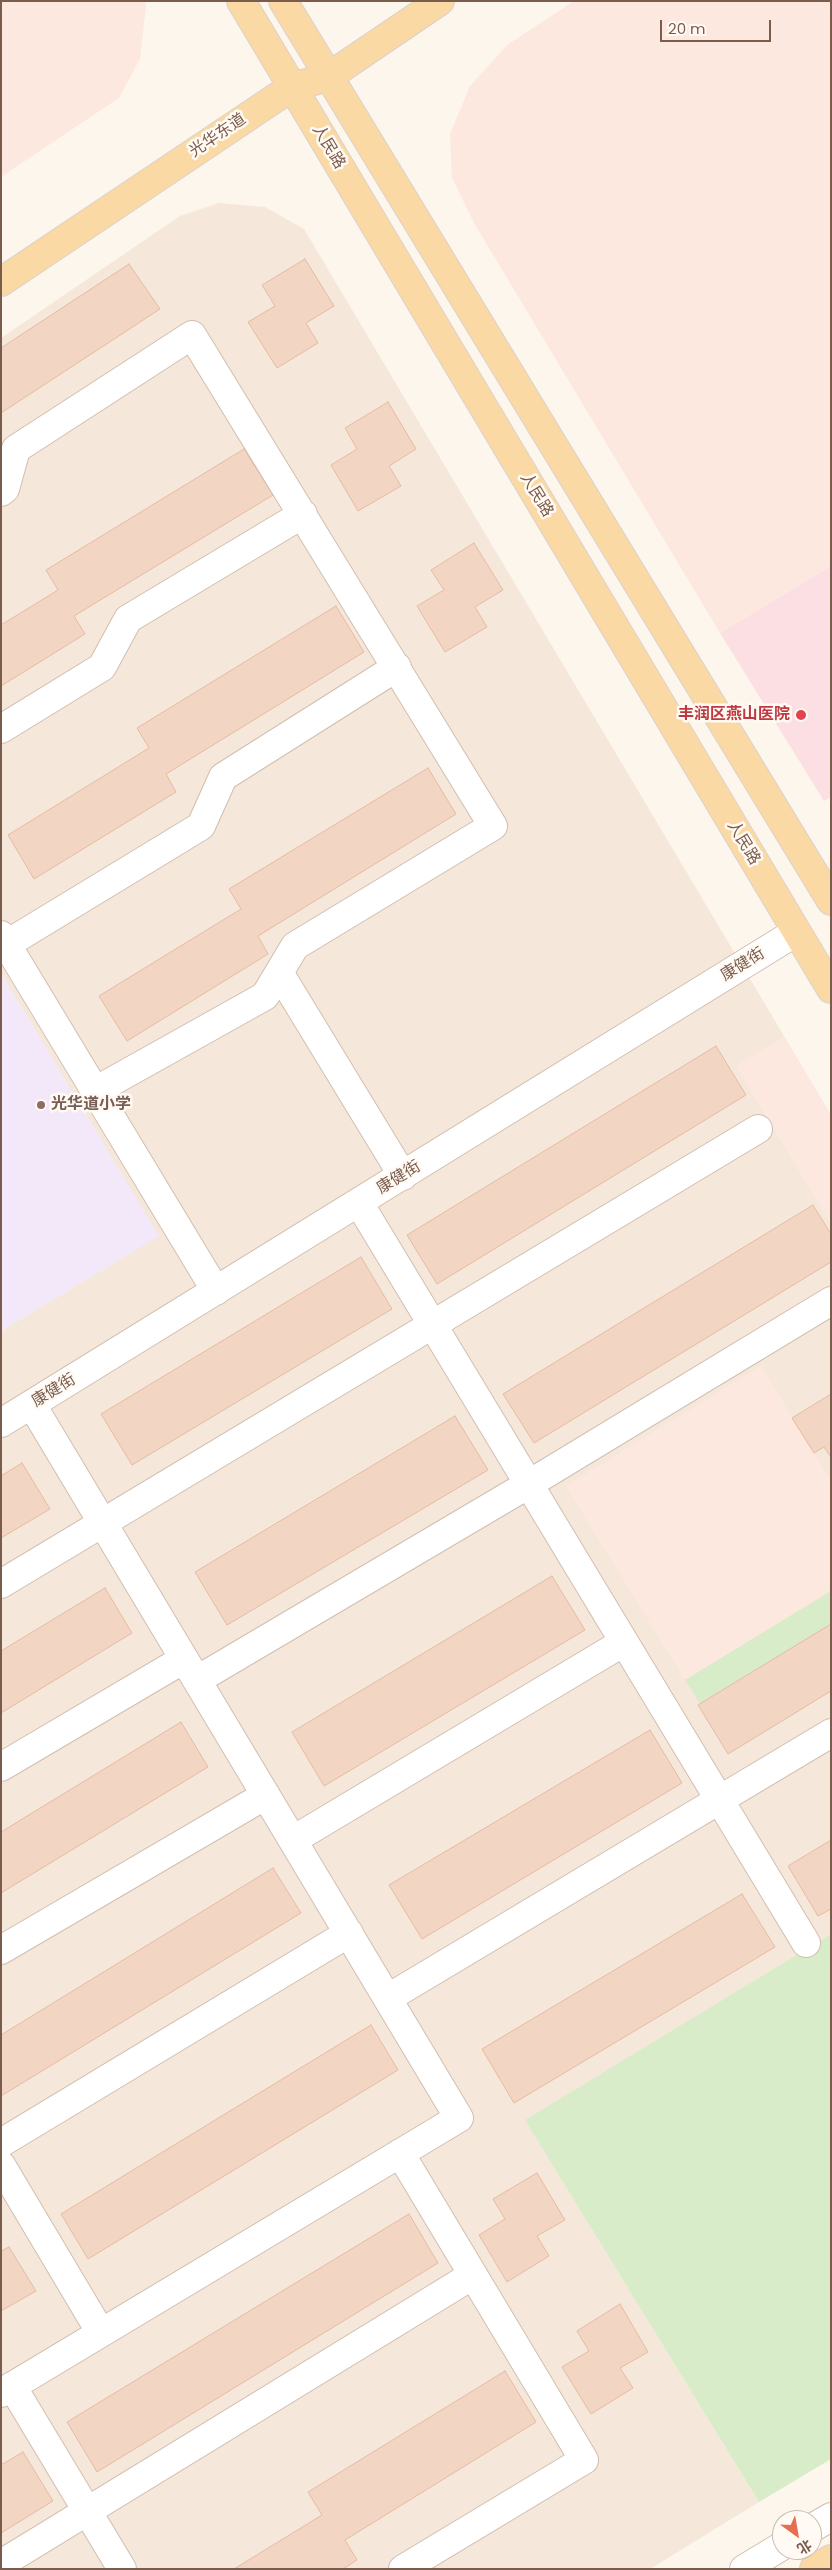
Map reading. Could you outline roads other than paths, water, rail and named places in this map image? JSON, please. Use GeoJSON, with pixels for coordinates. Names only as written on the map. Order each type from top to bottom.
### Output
{"type":"FeatureCollection","features":[{"type":"Feature","properties":{"kind":"main road","name":"人民路"},"geometry":{"type":"LineString","coordinates":[[241,1],[831,989]]}},
{"type":"Feature","properties":{"kind":"main road"},"geometry":{"type":"LineString","coordinates":[[283,1],[831,901]]}},
{"type":"Feature","properties":{"kind":"main road","name":"光华东道"},"geometry":{"type":"LineString","coordinates":[[1,282],[292,87],[328,76],[440,1]]}},
{"type":"Feature","properties":{"kind":"main road"},"geometry":{"type":"LineString","coordinates":[[814,2569],[831,2558]]}},
{"type":"Feature","properties":{"kind":"street"},"geometry":{"type":"LineString","coordinates":[[1,492],[5,489],[16,449],[192,335],[493,826],[295,946],[280,974],[264,996],[95,1091]]}},
{"type":"Feature","properties":{"kind":"street"},"geometry":{"type":"LineString","coordinates":[[1,729],[102,667],[128,619],[303,514]]}},
{"type":"Feature","properties":{"kind":"street"},"geometry":{"type":"LineString","coordinates":[[216,1291],[4,940],[201,826],[223,777],[397,668]]}},
{"type":"Feature","properties":{"kind":"street","name":"康健街"},"geometry":{"type":"LineString","coordinates":[[1,1423],[796,932]]}},
{"type":"Feature","properties":{"kind":"street"},"geometry":{"type":"LineString","coordinates":[[280,974],[403,1176]]}},
{"type":"Feature","properties":{"kind":"street"},"geometry":{"type":"LineString","coordinates":[[1,1584],[758,1129]]}},
{"type":"Feature","properties":{"kind":"street"},"geometry":{"type":"LineString","coordinates":[[359,1203],[806,1943]]}},
{"type":"Feature","properties":{"kind":"street"},"geometry":{"type":"LineString","coordinates":[[1,1767],[191,1669],[529,1484],[831,1301]]}},
{"type":"Feature","properties":{"kind":"street"},"geometry":{"type":"LineString","coordinates":[[32,1405],[460,2118],[7,2390],[88,2512],[122,2569]]}},
{"type":"Feature","properties":{"kind":"street"},"geometry":{"type":"LineString","coordinates":[[293,1840],[624,1642]]}},
{"type":"Feature","properties":{"kind":"street"},"geometry":{"type":"LineString","coordinates":[[388,1998],[831,1733]]}},
{"type":"Feature","properties":{"kind":"street"},"geometry":{"type":"LineString","coordinates":[[1,1950],[266,1795]]}},
{"type":"Feature","properties":{"kind":"street"},"geometry":{"type":"LineString","coordinates":[[1,2143],[349,1933]]}},
{"type":"Feature","properties":{"kind":"street"},"geometry":{"type":"LineString","coordinates":[[400,2154],[584,2460],[403,2569]]}},
{"type":"Feature","properties":{"kind":"street"},"geometry":{"type":"LineString","coordinates":[[1,2165],[102,2333]]}},
{"type":"Feature","properties":{"kind":"street"},"geometry":{"type":"LineString","coordinates":[[1,2564],[473,2275]]}},
{"type":"Feature","properties":{"kind":"street"},"geometry":{"type":"LineString","coordinates":[[744,2569],[772,2552]]}},
{"type":"Feature","properties":{"kind":"place","name":"丰润区燕山医院"},"geometry":{"type":"Point","coordinates":[801,715]}},
{"type":"Feature","properties":{"kind":"place","name":"光华道小学"},"geometry":{"type":"Point","coordinates":[41,1105]}}]}
